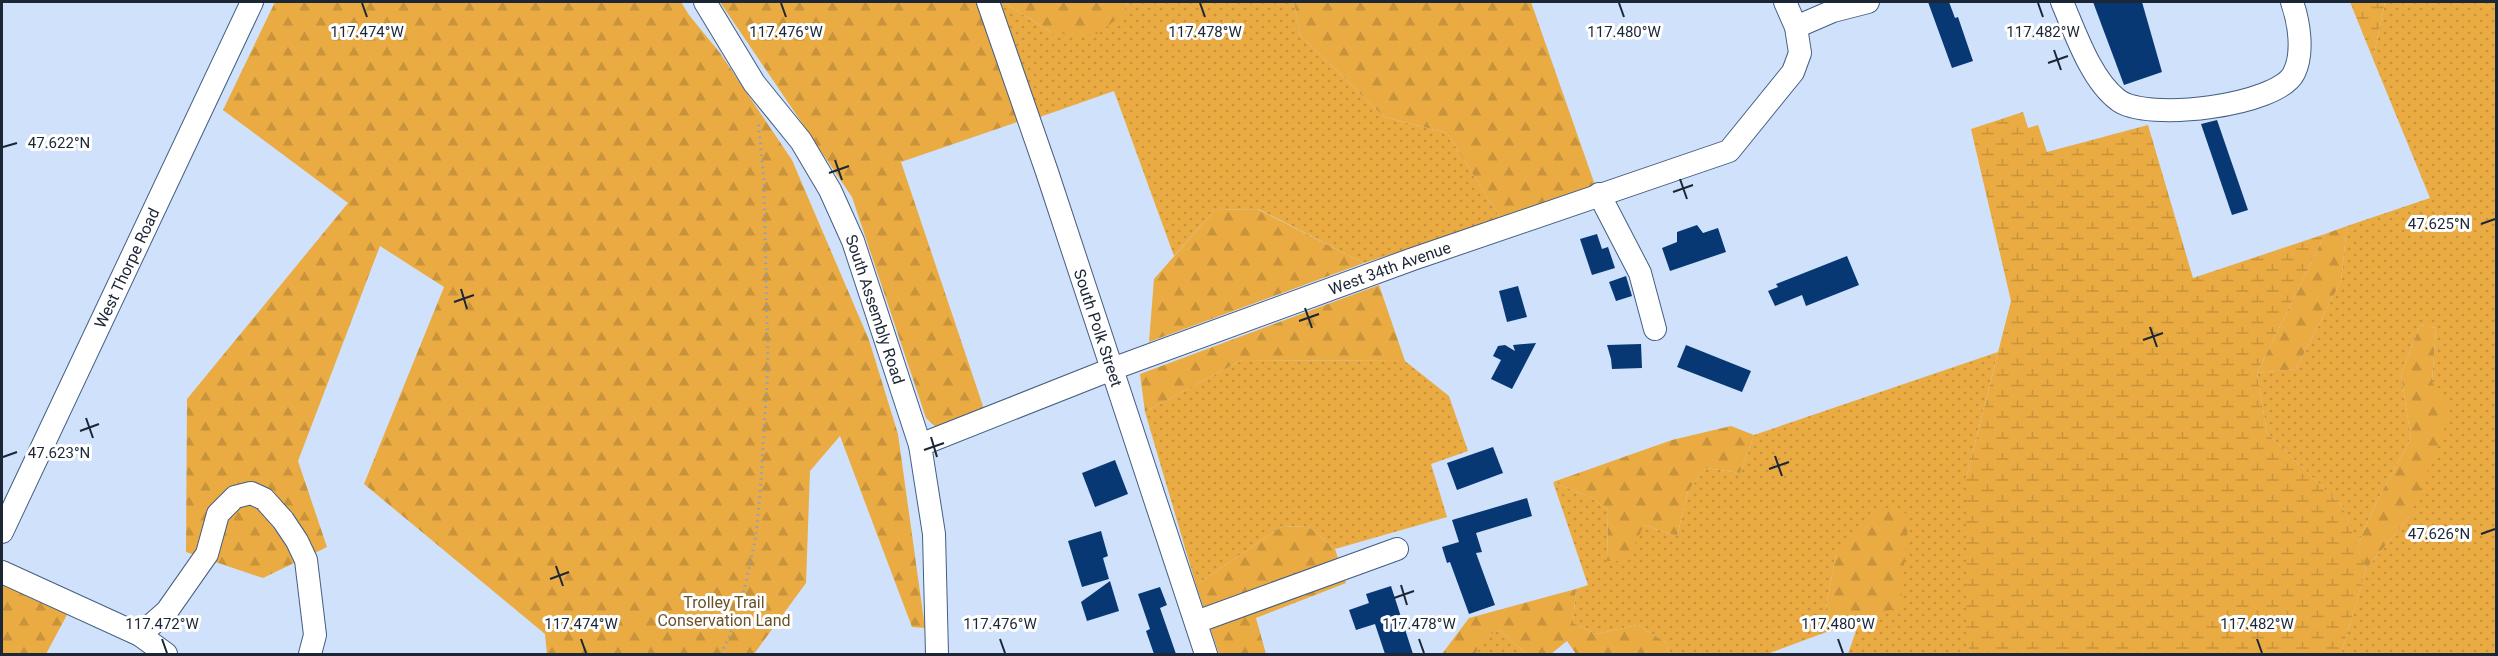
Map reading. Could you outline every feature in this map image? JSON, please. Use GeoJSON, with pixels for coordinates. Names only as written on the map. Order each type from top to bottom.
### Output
{"type":"FeatureCollection","features":[{"type":"Feature","properties":{"kind":"street","name":"West Thorpe Road"},"geometry":{"type":"LineString","coordinates":[[2,532],[252,2]]}},
{"type":"Feature","properties":{"kind":"street","name":"South Assembly Road"},"geometry":{"type":"LineString","coordinates":[[705,2],[753,83],[801,141],[830,190],[854,241],[920,445],[934,534],[937,654]]}},
{"type":"Feature","properties":{"kind":"street","name":"South Polk Street"},"geometry":{"type":"LineString","coordinates":[[988,2],[1047,172],[1206,654]]}},
{"type":"Feature","properties":{"kind":"street"},"geometry":{"type":"LineString","coordinates":[[1785,2],[1796,27],[1833,12],[1868,2]]}},
{"type":"Feature","properties":{"kind":"street"},"geometry":{"type":"LineString","coordinates":[[2062,2],[2081,47],[2106,90],[2119,102],[2155,112],[2204,108],[2245,100],[2276,90],[2294,75],[2300,56],[2292,2]]}},
{"type":"Feature","properties":{"kind":"street","name":"West 34th Avenue"},"geometry":{"type":"LineString","coordinates":[[920,445],[1112,369],[1413,259],[1729,151],[1793,72],[1800,52],[1796,27]]}},
{"type":"Feature","properties":{"kind":"street"},"geometry":{"type":"LineString","coordinates":[[1599,194],[1640,273],[1655,329]]}},
{"type":"Feature","properties":{"kind":"street"},"geometry":{"type":"LineString","coordinates":[[140,635],[167,611],[207,554],[218,514],[235,497],[251,493],[264,499],[283,520],[306,560],[315,635],[310,654]]}},
{"type":"Feature","properties":{"kind":"street"},"geometry":{"type":"LineString","coordinates":[[1196,622],[1397,549]]}},
{"type":"Feature","properties":{"kind":"street"},"geometry":{"type":"LineString","coordinates":[[2,572],[140,635],[166,654]]}},
{"type":"Feature","properties":{"kind":"path"},"geometry":{"type":"LineString","coordinates":[[721,654],[730,635],[745,588],[756,536],[761,481],[768,365],[764,181],[757,113]]}},
{"type":"Feature","properties":{"kind":"green space","name":"Trolley Trail Conservation Land"},"geometry":{"type":"Polygon","coordinates":[[[275,2],[681,2],[720,53],[792,160],[869,340],[898,434],[925,628],[912,627],[840,436],[810,471],[806,583],[754,654],[547,654],[545,634],[364,484],[444,287],[380,246],[298,461],[327,547],[263,578],[186,552],[187,399],[348,203],[223,110],[275,2]]]}},
{"type":"Feature","properties":{"kind":"green space"},"geometry":{"type":"Polygon","coordinates":[[[720,2],[978,2],[1023,120],[901,162],[985,412],[938,429],[926,418],[852,197],[720,2]]]}},
{"type":"Feature","properties":{"kind":"green space"},"geometry":{"type":"Polygon","coordinates":[[[998,2],[1003,2],[1054,34],[1125,12],[1128,2],[1294,2],[1300,35],[1384,117],[1447,133],[1501,219],[1364,263],[1258,209],[1215,210],[1174,256],[1114,91],[1037,118],[998,2]]]}},
{"type":"Feature","properties":{"kind":"green space"},"geometry":{"type":"Polygon","coordinates":[[[1003,2],[1128,2],[1125,12],[1098,34],[1054,34],[1003,2]]]}},
{"type":"Feature","properties":{"kind":"green space"},"geometry":{"type":"Polygon","coordinates":[[[1294,2],[1531,2],[1596,188],[1501,219],[1447,133],[1384,117],[1300,35],[1294,2]]]}},
{"type":"Feature","properties":{"kind":"green space"},"geometry":{"type":"Polygon","coordinates":[[[2350,2],[2385,2],[2373,59],[2350,2]]]}},
{"type":"Feature","properties":{"kind":"green space"},"geometry":{"type":"Polygon","coordinates":[[[2385,2],[2496,2],[2496,654],[2341,654],[2366,569],[2409,517],[2432,382],[2436,328],[2420,325],[2401,375],[2411,438],[2376,503],[2357,546],[2343,507],[2267,433],[2257,373],[2296,369],[2341,281],[2347,226],[2430,198],[2373,59],[2385,2]]]}},
{"type":"Feature","properties":{"kind":"green space"},"geometry":{"type":"Polygon","coordinates":[[[2023,112],[2028,128],[2038,125],[2047,152],[2148,125],[2193,278],[2325,234],[2257,373],[2267,433],[2343,507],[2366,569],[2341,654],[1971,654],[1966,641],[1966,479],[2011,301],[1971,129],[2023,112]]]}},
{"type":"Feature","properties":{"kind":"green space"},"geometry":{"type":"Polygon","coordinates":[[[1257,209],[1364,263],[1149,342],[1154,279],[1215,210],[1257,209]]]}},
{"type":"Feature","properties":{"kind":"green space"},"geometry":{"type":"Polygon","coordinates":[[[2347,226],[2341,281],[2296,369],[2257,373],[2325,234],[2347,226]]]}},
{"type":"Feature","properties":{"kind":"green space"},"geometry":{"type":"Polygon","coordinates":[[[1379,285],[1405,361],[1242,360],[1145,412],[1140,374],[1379,285]]]}},
{"type":"Feature","properties":{"kind":"green space"},"geometry":{"type":"Polygon","coordinates":[[[2420,325],[2436,328],[2432,382],[2451,413],[2409,517],[2366,569],[2357,546],[2376,503],[2411,438],[2401,375],[2420,325]]]}},
{"type":"Feature","properties":{"kind":"green space"},"geometry":{"type":"Polygon","coordinates":[[[1998,352],[1966,479],[1966,641],[1971,654],[1848,654],[1860,619],[1900,606],[1836,554],[1821,634],[1767,654],[1670,654],[1665,642],[1637,625],[1596,634],[1573,623],[1576,589],[1588,585],[1553,482],[1590,497],[1608,510],[1607,561],[1644,525],[1677,536],[1688,491],[1706,468],[1740,473],[1754,435],[1998,352]]]}},
{"type":"Feature","properties":{"kind":"green space"},"geometry":{"type":"Polygon","coordinates":[[[1242,360],[1405,361],[1449,396],[1468,451],[1431,464],[1447,517],[1335,549],[1308,526],[1281,527],[1196,585],[1145,412],[1242,360]]]}},
{"type":"Feature","properties":{"kind":"green space"},"geometry":{"type":"Polygon","coordinates":[[[1731,426],[1754,435],[1740,473],[1706,468],[1688,491],[1677,536],[1644,525],[1627,561],[1607,561],[1608,510],[1590,497],[1553,482],[1672,440],[1731,426]]]}},
{"type":"Feature","properties":{"kind":"green space"},"geometry":{"type":"Polygon","coordinates":[[[1897,507],[1909,516],[1900,607],[1821,634],[1836,554],[1864,520],[1881,509],[1897,507]]]}},
{"type":"Feature","properties":{"kind":"green space"},"geometry":{"type":"Polygon","coordinates":[[[1308,526],[1335,549],[1346,583],[1256,618],[1266,654],[1219,654],[1196,585],[1281,527],[1308,526]]]}},
{"type":"Feature","properties":{"kind":"green space"},"geometry":{"type":"Polygon","coordinates":[[[2,582],[69,611],[46,654],[2,654],[2,582]]]}},
{"type":"Feature","properties":{"kind":"green space"},"geometry":{"type":"Polygon","coordinates":[[[1576,589],[1573,623],[1596,634],[1637,625],[1665,642],[1670,654],[1576,654],[1567,641],[1551,654],[1527,654],[1499,630],[1480,640],[1476,654],[1442,654],[1469,618],[1576,589]]]}},
{"type":"Feature","properties":{"kind":"green space"},"geometry":{"type":"Polygon","coordinates":[[[1499,630],[1527,654],[1476,654],[1479,640],[1499,630]]]}},
{"type":"Feature","properties":{"kind":"building"},"geometry":{"type":"Polygon","coordinates":[[[1928,2],[1949,2],[1955,18],[1958,17],[1973,61],[1952,68],[1928,2]]]}},
{"type":"Feature","properties":{"kind":"building"},"geometry":{"type":"Polygon","coordinates":[[[2093,2],[2142,2],[2162,72],[2124,85],[2093,2]]]}},
{"type":"Feature","properties":{"kind":"building"},"geometry":{"type":"Polygon","coordinates":[[[2217,120],[2248,210],[2232,215],[2201,124],[2217,120]]]}},
{"type":"Feature","properties":{"kind":"building"},"geometry":{"type":"Polygon","coordinates":[[[1697,225],[1703,233],[1718,228],[1726,252],[1670,271],[1662,248],[1677,242],[1677,232],[1697,225]]]}},
{"type":"Feature","properties":{"kind":"building"},"geometry":{"type":"Polygon","coordinates":[[[1597,234],[1602,249],[1608,247],[1615,268],[1592,275],[1580,239],[1597,234]]]}},
{"type":"Feature","properties":{"kind":"building"},"geometry":{"type":"Polygon","coordinates":[[[1847,256],[1859,285],[1806,306],[1802,295],[1775,306],[1768,291],[1778,287],[1776,284],[1847,256]]]}},
{"type":"Feature","properties":{"kind":"building"},"geometry":{"type":"Polygon","coordinates":[[[1626,276],[1632,296],[1616,301],[1609,282],[1626,276]]]}},
{"type":"Feature","properties":{"kind":"building"},"geometry":{"type":"Polygon","coordinates":[[[1518,286],[1527,317],[1507,322],[1499,291],[1518,286]]]}},
{"type":"Feature","properties":{"kind":"building"},"geometry":{"type":"Polygon","coordinates":[[[1536,343],[1512,389],[1491,379],[1501,360],[1493,356],[1498,346],[1505,345],[1515,351],[1513,345],[1536,343]]]}},
{"type":"Feature","properties":{"kind":"building"},"geometry":{"type":"Polygon","coordinates":[[[1641,344],[1642,368],[1612,369],[1607,345],[1641,344]]]}},
{"type":"Feature","properties":{"kind":"building"},"geometry":{"type":"Polygon","coordinates":[[[1686,345],[1751,371],[1742,392],[1677,367],[1686,345]]]}},
{"type":"Feature","properties":{"kind":"building"},"geometry":{"type":"Polygon","coordinates":[[[1493,447],[1503,473],[1457,490],[1447,463],[1493,447]]]}},
{"type":"Feature","properties":{"kind":"building"},"geometry":{"type":"Polygon","coordinates":[[[1115,460],[1128,494],[1095,507],[1082,473],[1115,460]]]}},
{"type":"Feature","properties":{"kind":"building"},"geometry":{"type":"Polygon","coordinates":[[[1527,498],[1532,516],[1476,533],[1482,552],[1476,553],[1495,605],[1469,614],[1450,562],[1447,563],[1442,547],[1459,542],[1452,520],[1527,498]]]}},
{"type":"Feature","properties":{"kind":"building"},"geometry":{"type":"Polygon","coordinates":[[[1101,531],[1108,556],[1103,558],[1109,579],[1082,587],[1068,541],[1101,531]]]}},
{"type":"Feature","properties":{"kind":"building"},"geometry":{"type":"Polygon","coordinates":[[[1110,581],[1119,611],[1087,621],[1081,602],[1110,581]]]}},
{"type":"Feature","properties":{"kind":"building"},"geometry":{"type":"Polygon","coordinates":[[[1391,586],[1413,654],[1385,654],[1375,624],[1356,630],[1349,610],[1369,603],[1366,594],[1391,586]]]}},
{"type":"Feature","properties":{"kind":"building"},"geometry":{"type":"Polygon","coordinates":[[[1160,587],[1167,605],[1160,608],[1176,654],[1154,654],[1146,631],[1150,629],[1138,594],[1160,587]]]}}]}
